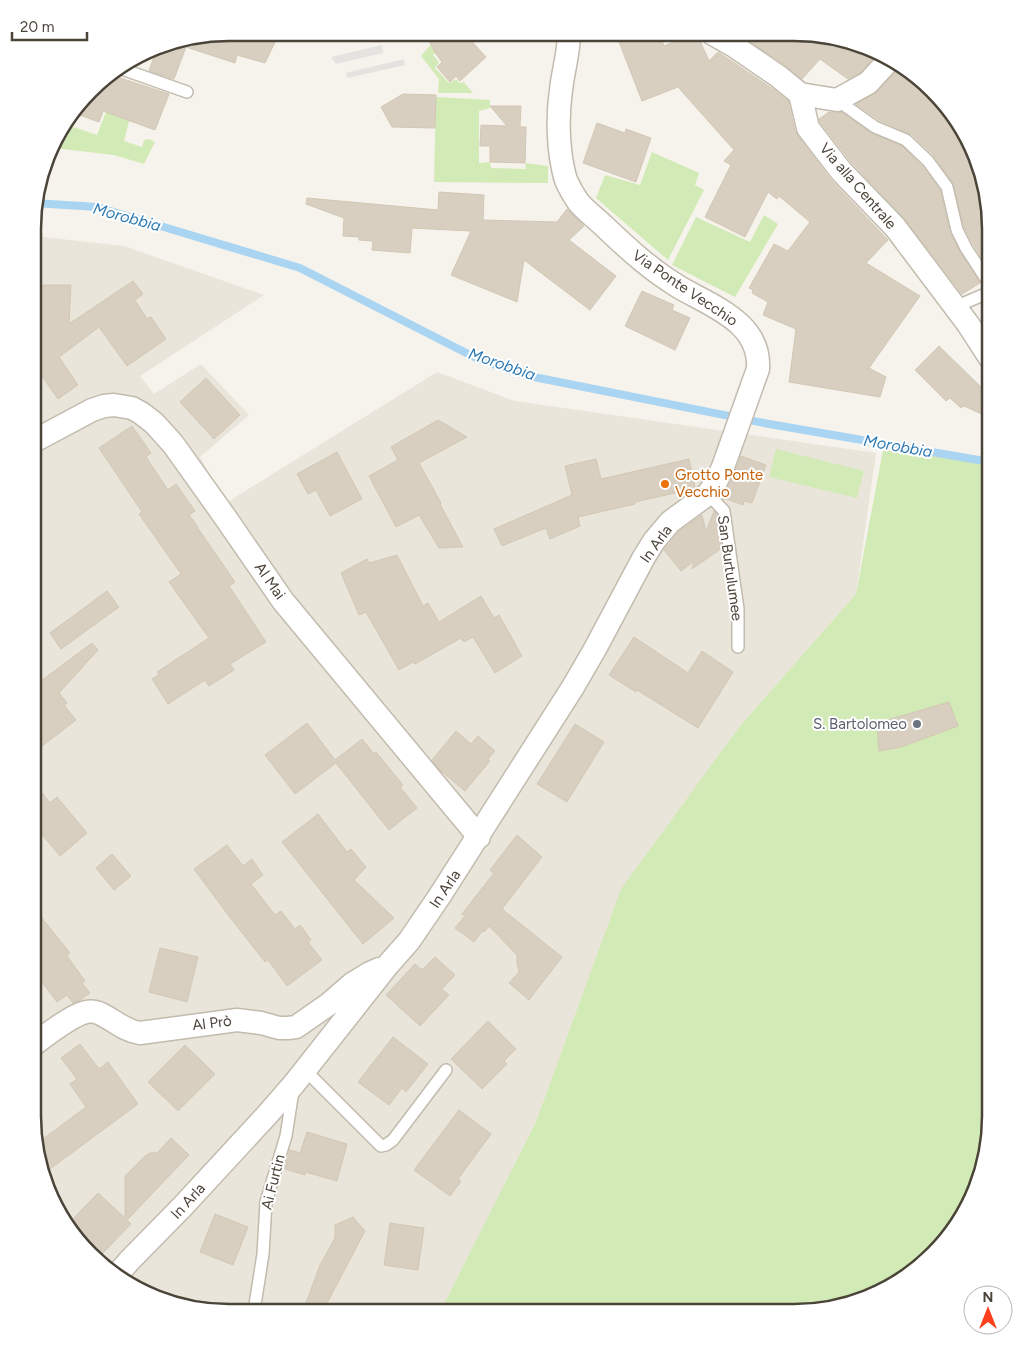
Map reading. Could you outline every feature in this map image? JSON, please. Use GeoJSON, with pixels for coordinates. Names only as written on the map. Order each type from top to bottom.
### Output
{"type":"FeatureCollection","features":[{"type":"Feature","properties":{"kind":"street","name":"Via Ponte Vecchio"},"geometry":{"type":"LineString","coordinates":[[568,41],[560,90],[559,110],[560,151],[565,179],[580,203],[636,257],[678,286],[730,316],[743,327],[756,347],[759,362],[757,374],[723,468]]}},
{"type":"Feature","properties":{"kind":"street"},"geometry":{"type":"LineString","coordinates":[[725,41],[778,76],[800,94],[837,100],[868,83],[885,65]]}},
{"type":"Feature","properties":{"kind":"street","name":"Via alla Centrale"},"geometry":{"type":"LineString","coordinates":[[800,94],[808,128],[842,171],[895,227],[968,324],[982,346]]}},
{"type":"Feature","properties":{"kind":"street","name":"Al Mai"},"geometry":{"type":"LineString","coordinates":[[41,437],[92,410],[104,406],[114,405],[132,408],[142,413],[154,423],[173,444],[283,601],[479,837]]}},
{"type":"Feature","properties":{"kind":"street","name":"In Arla"},"geometry":{"type":"LineString","coordinates":[[122,1270],[267,1115],[409,941],[479,837],[573,687],[654,541],[670,522],[708,494],[723,468]]}},
{"type":"Feature","properties":{"kind":"street","name":"Al Prò"},"geometry":{"type":"LineString","coordinates":[[41,1040],[77,1015],[87,1012],[100,1014],[132,1032],[140,1033],[237,1020],[261,1023],[279,1028],[296,1027],[329,1004],[352,984],[370,973],[387,966]]}},
{"type":"Feature","properties":{"kind":"lane"},"geometry":{"type":"LineString","coordinates":[[128,71],[187,92]]}},
{"type":"Feature","properties":{"kind":"lane"},"geometry":{"type":"LineString","coordinates":[[837,100],[875,127],[906,140],[928,161],[948,187],[958,230],[966,248],[982,273]]}},
{"type":"Feature","properties":{"kind":"lane"},"geometry":{"type":"LineString","coordinates":[[955,307],[982,295]]}},
{"type":"Feature","properties":{"kind":"lane","name":"San Burtulumee"},"geometry":{"type":"LineString","coordinates":[[708,494],[724,511],[738,609],[738,647]]}},
{"type":"Feature","properties":{"kind":"lane"},"geometry":{"type":"LineString","coordinates":[[299,1077],[381,1146],[386,1146],[446,1070]]}},
{"type":"Feature","properties":{"kind":"lane","name":"Ai Furtin"},"geometry":{"type":"LineString","coordinates":[[255,1304],[263,1254],[266,1202],[286,1136],[299,1077]]}},
{"type":"Feature","properties":{"kind":"shaded area"},"geometry":{"type":"Polygon","coordinates":[[[382,45],[383,53],[336,64],[331,57],[382,45]]]}},
{"type":"Feature","properties":{"kind":"shaded area"},"geometry":{"type":"Polygon","coordinates":[[[404,59],[405,65],[348,78],[345,73],[404,59]]]}},
{"type":"Feature","properties":{"kind":"shaded area"},"geometry":{"type":"Polygon","coordinates":[[[41,237],[124,246],[264,295],[140,376],[154,394],[201,364],[249,415],[200,457],[226,503],[437,372],[515,401],[876,453],[856,594],[740,726],[444,1304],[229,1304],[193,1300],[169,1294],[135,1279],[96,1249],[66,1210],[51,1176],[43,1140],[41,1116],[41,237]]]}},
{"type":"Feature","properties":{"kind":"green space"},"geometry":{"type":"Polygon","coordinates":[[[431,44],[436,52],[433,55],[439,62],[435,68],[449,83],[456,79],[460,83],[464,82],[473,93],[438,93],[439,79],[421,56],[431,44]]]}},
{"type":"Feature","properties":{"kind":"green space"},"geometry":{"type":"Polygon","coordinates":[[[436,97],[490,100],[490,108],[479,111],[479,163],[490,162],[491,168],[526,169],[525,163],[548,166],[548,183],[434,182],[436,97]]]}},
{"type":"Feature","properties":{"kind":"green space"},"geometry":{"type":"Polygon","coordinates":[[[108,107],[132,110],[124,141],[142,147],[144,140],[149,139],[155,142],[144,164],[114,155],[60,149],[72,126],[97,135],[108,107]]]}},
{"type":"Feature","properties":{"kind":"green space"},"geometry":{"type":"Polygon","coordinates":[[[652,152],[699,173],[695,185],[704,190],[668,260],[596,198],[605,175],[640,185],[652,152]]]}},
{"type":"Feature","properties":{"kind":"green space"},"geometry":{"type":"Polygon","coordinates":[[[764,215],[778,224],[735,297],[672,265],[696,217],[750,242],[764,215]]]}},
{"type":"Feature","properties":{"kind":"green space"},"geometry":{"type":"Polygon","coordinates":[[[776,449],[864,471],[857,498],[769,477],[776,449]]]}},
{"type":"Feature","properties":{"kind":"green space"},"geometry":{"type":"Polygon","coordinates":[[[883,450],[982,461],[982,1116],[978,1152],[972,1176],[957,1210],[927,1249],[908,1265],[888,1279],[866,1289],[830,1300],[794,1304],[444,1304],[536,1122],[621,889],[740,726],[856,594],[883,450]]]}},
{"type":"Feature","properties":{"kind":"building"},"geometry":{"type":"Polygon","coordinates":[[[229,41],[276,41],[265,63],[237,55],[235,63],[186,47],[174,79],[149,71],[154,58],[169,51],[193,45],[229,41]]]}},
{"type":"Feature","properties":{"kind":"building"},"geometry":{"type":"Polygon","coordinates":[[[429,41],[471,41],[486,57],[460,81],[456,76],[450,82],[437,67],[442,62],[429,41]]]}},
{"type":"Feature","properties":{"kind":"building"},"geometry":{"type":"Polygon","coordinates":[[[619,41],[662,41],[664,46],[676,41],[700,41],[709,61],[718,52],[788,101],[795,131],[798,136],[831,180],[888,240],[866,263],[920,296],[869,368],[886,377],[880,397],[789,382],[796,329],[763,315],[768,302],[752,293],[753,290],[749,288],[774,244],[788,251],[810,222],[779,196],[777,199],[768,192],[745,237],[705,217],[731,165],[724,161],[734,150],[678,87],[642,101],[619,41]]]}},
{"type":"Feature","properties":{"kind":"building"},"geometry":{"type":"Polygon","coordinates":[[[749,41],[818,43],[854,51],[872,59],[860,73],[848,79],[820,59],[802,79],[749,41]]]}},
{"type":"Feature","properties":{"kind":"building"},"geometry":{"type":"Polygon","coordinates":[[[896,72],[927,96],[957,135],[972,169],[978,193],[982,229],[982,259],[964,227],[953,183],[934,156],[911,134],[879,120],[856,104],[877,92],[896,72]]]}},
{"type":"Feature","properties":{"kind":"building"},"geometry":{"type":"Polygon","coordinates":[[[119,77],[169,94],[155,130],[103,111],[99,122],[80,115],[96,96],[119,77]]]}},
{"type":"Feature","properties":{"kind":"building"},"geometry":{"type":"Polygon","coordinates":[[[403,94],[436,95],[435,128],[392,127],[381,107],[403,94]]]}},
{"type":"Feature","properties":{"kind":"building"},"geometry":{"type":"Polygon","coordinates":[[[490,106],[521,106],[520,127],[526,127],[525,163],[490,162],[490,146],[480,146],[481,125],[507,126],[490,106]]]}},
{"type":"Feature","properties":{"kind":"building"},"geometry":{"type":"Polygon","coordinates":[[[829,112],[841,112],[871,133],[902,146],[922,166],[940,190],[950,233],[980,283],[962,294],[905,219],[851,162],[820,122],[819,119],[829,112]]]}},
{"type":"Feature","properties":{"kind":"building"},"geometry":{"type":"Polygon","coordinates":[[[597,123],[625,133],[626,129],[651,138],[636,182],[583,163],[597,123]]]}},
{"type":"Feature","properties":{"kind":"building"},"geometry":{"type":"Polygon","coordinates":[[[439,192],[484,195],[483,220],[557,222],[567,209],[584,226],[569,240],[616,276],[590,310],[524,260],[517,302],[451,275],[471,231],[412,228],[410,253],[372,250],[373,241],[359,240],[359,237],[343,236],[344,218],[306,204],[307,198],[438,210],[439,192]]]}},
{"type":"Feature","properties":{"kind":"building"},"geometry":{"type":"Polygon","coordinates":[[[133,281],[143,294],[135,300],[147,319],[151,317],[166,339],[127,366],[99,327],[59,357],[78,385],[58,399],[41,375],[41,285],[71,285],[69,324],[133,281]]]}},
{"type":"Feature","properties":{"kind":"building"},"geometry":{"type":"Polygon","coordinates":[[[642,291],[674,305],[672,310],[690,318],[675,350],[625,326],[642,291]]]}},
{"type":"Feature","properties":{"kind":"building"},"geometry":{"type":"Polygon","coordinates":[[[939,346],[982,388],[982,414],[964,406],[961,408],[950,398],[946,401],[915,370],[939,346]]]}},
{"type":"Feature","properties":{"kind":"building"},"geometry":{"type":"Polygon","coordinates":[[[206,378],[240,415],[214,439],[180,402],[206,378]]]}},
{"type":"Feature","properties":{"kind":"building"},"geometry":{"type":"Polygon","coordinates":[[[438,420],[467,437],[419,463],[463,547],[439,548],[419,515],[396,527],[369,476],[398,460],[391,447],[438,420]]]}},
{"type":"Feature","properties":{"kind":"building"},"geometry":{"type":"Polygon","coordinates":[[[132,426],[151,453],[146,457],[168,490],[176,484],[195,511],[189,515],[235,582],[229,586],[266,642],[230,664],[234,670],[209,686],[205,680],[168,704],[152,679],[159,675],[157,672],[209,638],[169,582],[181,574],[139,514],[142,512],[99,448],[132,426]]]}},
{"type":"Feature","properties":{"kind":"building"},"geometry":{"type":"Polygon","coordinates":[[[337,452],[362,499],[330,516],[316,490],[308,494],[297,474],[337,452]]]}},
{"type":"Feature","properties":{"kind":"building"},"geometry":{"type":"Polygon","coordinates":[[[741,456],[766,465],[752,503],[744,501],[743,505],[724,498],[724,500],[722,497],[735,473],[741,456]]]}},
{"type":"Feature","properties":{"kind":"building"},"geometry":{"type":"Polygon","coordinates":[[[596,459],[601,479],[689,459],[695,487],[635,502],[635,504],[578,517],[580,526],[550,539],[546,528],[502,546],[494,529],[572,495],[565,466],[596,459]]]}},
{"type":"Feature","properties":{"kind":"building"},"geometry":{"type":"Polygon","coordinates":[[[714,511],[717,514],[722,548],[692,569],[694,561],[681,571],[664,550],[679,532],[702,515],[706,532],[714,511]]]}},
{"type":"Feature","properties":{"kind":"building"},"geometry":{"type":"Polygon","coordinates":[[[397,555],[423,606],[428,603],[439,622],[481,596],[494,618],[499,615],[522,656],[495,673],[473,637],[464,642],[461,638],[415,664],[413,662],[399,670],[366,612],[359,615],[341,573],[367,559],[369,563],[397,555]]]}},
{"type":"Feature","properties":{"kind":"building"},"geometry":{"type":"Polygon","coordinates":[[[107,591],[119,607],[61,649],[50,633],[107,591]]]}},
{"type":"Feature","properties":{"kind":"building"},"geometry":{"type":"Polygon","coordinates":[[[634,637],[688,673],[702,651],[733,672],[698,728],[609,675],[634,637]]]}},
{"type":"Feature","properties":{"kind":"building"},"geometry":{"type":"Polygon","coordinates":[[[92,643],[98,650],[59,693],[67,703],[64,705],[76,720],[41,747],[41,681],[92,643]]]}},
{"type":"Feature","properties":{"kind":"building","name":"S. Bartolomeo"},"geometry":{"type":"Polygon","coordinates":[[[949,702],[958,726],[901,747],[879,751],[877,723],[949,702]]]}},
{"type":"Feature","properties":{"kind":"building"},"geometry":{"type":"Polygon","coordinates":[[[307,723],[335,760],[362,739],[374,754],[376,752],[403,785],[400,787],[417,808],[389,830],[336,763],[295,794],[265,755],[307,723]]]}},
{"type":"Feature","properties":{"kind":"building"},"geometry":{"type":"Polygon","coordinates":[[[575,724],[604,742],[567,802],[537,784],[575,724]]]}},
{"type":"Feature","properties":{"kind":"building"},"geometry":{"type":"Polygon","coordinates":[[[456,731],[471,744],[478,736],[495,751],[488,759],[490,761],[465,791],[440,770],[432,760],[456,731]]]}},
{"type":"Feature","properties":{"kind":"building"},"geometry":{"type":"Polygon","coordinates":[[[41,791],[50,803],[57,797],[87,833],[60,856],[41,833],[41,791]]]}},
{"type":"Feature","properties":{"kind":"building"},"geometry":{"type":"Polygon","coordinates":[[[318,814],[347,852],[351,849],[366,867],[354,880],[394,918],[363,944],[282,842],[318,814]]]}},
{"type":"Feature","properties":{"kind":"building"},"geometry":{"type":"Polygon","coordinates":[[[517,835],[542,857],[502,909],[562,957],[529,1000],[509,983],[519,972],[517,955],[489,926],[484,932],[483,930],[474,942],[455,928],[465,916],[462,914],[494,873],[490,870],[517,835]]]}},
{"type":"Feature","properties":{"kind":"building"},"geometry":{"type":"Polygon","coordinates":[[[227,845],[243,866],[252,859],[263,875],[251,884],[275,915],[281,911],[295,929],[300,925],[311,940],[308,942],[322,960],[287,986],[268,960],[265,962],[194,869],[227,845]]]}},
{"type":"Feature","properties":{"kind":"building"},"geometry":{"type":"Polygon","coordinates":[[[112,854],[131,876],[114,890],[96,868],[112,854]]]}},
{"type":"Feature","properties":{"kind":"building"},"geometry":{"type":"Polygon","coordinates":[[[41,917],[70,953],[67,956],[85,981],[82,983],[90,993],[73,1003],[67,995],[57,1002],[41,981],[41,917]]]}},
{"type":"Feature","properties":{"kind":"building"},"geometry":{"type":"Polygon","coordinates":[[[160,948],[198,957],[187,1002],[149,992],[160,948]]]}},
{"type":"Feature","properties":{"kind":"building"},"geometry":{"type":"Polygon","coordinates":[[[435,957],[455,975],[442,989],[449,995],[420,1026],[386,995],[415,964],[422,970],[435,957]]]}},
{"type":"Feature","properties":{"kind":"building"},"geometry":{"type":"Polygon","coordinates":[[[488,1021],[516,1049],[504,1061],[507,1064],[482,1089],[451,1059],[488,1021]]]}},
{"type":"Feature","properties":{"kind":"building"},"geometry":{"type":"Polygon","coordinates":[[[393,1037],[428,1064],[406,1092],[402,1088],[389,1105],[358,1082],[393,1037]]]}},
{"type":"Feature","properties":{"kind":"building"},"geometry":{"type":"Polygon","coordinates":[[[80,1044],[99,1069],[108,1062],[138,1104],[49,1170],[43,1139],[86,1107],[70,1084],[77,1079],[61,1058],[80,1044]]]}},
{"type":"Feature","properties":{"kind":"building"},"geometry":{"type":"Polygon","coordinates":[[[185,1045],[215,1074],[178,1111],[148,1082],[185,1045]]]}},
{"type":"Feature","properties":{"kind":"building"},"geometry":{"type":"Polygon","coordinates":[[[459,1110],[491,1134],[458,1179],[461,1181],[450,1196],[414,1170],[459,1110]]]}},
{"type":"Feature","properties":{"kind":"building"},"geometry":{"type":"Polygon","coordinates":[[[307,1132],[347,1144],[337,1181],[305,1172],[305,1175],[285,1169],[290,1150],[300,1153],[307,1132]]]}},
{"type":"Feature","properties":{"kind":"building"},"geometry":{"type":"Polygon","coordinates":[[[171,1138],[189,1155],[127,1220],[131,1224],[102,1254],[73,1219],[98,1193],[125,1218],[125,1176],[144,1157],[150,1153],[157,1153],[171,1138]]]}},
{"type":"Feature","properties":{"kind":"building"},"geometry":{"type":"Polygon","coordinates":[[[215,1214],[248,1227],[233,1265],[200,1252],[215,1214]]]}},
{"type":"Feature","properties":{"kind":"building"},"geometry":{"type":"Polygon","coordinates":[[[353,1217],[365,1231],[327,1304],[306,1304],[320,1265],[335,1238],[335,1225],[353,1217]]]}},
{"type":"Feature","properties":{"kind":"building"},"geometry":{"type":"Polygon","coordinates":[[[390,1223],[424,1228],[418,1270],[384,1265],[390,1223]]]}},
{"type":"Feature","properties":{"kind":"waterway","name":"Morobbia"},"geometry":{"type":"LineString","coordinates":[[43,204],[97,207],[300,268],[478,359],[524,375],[769,424],[982,461]]}},
{"type":"Feature","properties":{"kind":"place","name":"Grotto Ponte Vecchio"},"geometry":{"type":"Point","coordinates":[665,484]}},
{"type":"Feature","properties":{"kind":"place","name":"S. Bartolomeo"},"geometry":{"type":"Point","coordinates":[917,724]}}]}
